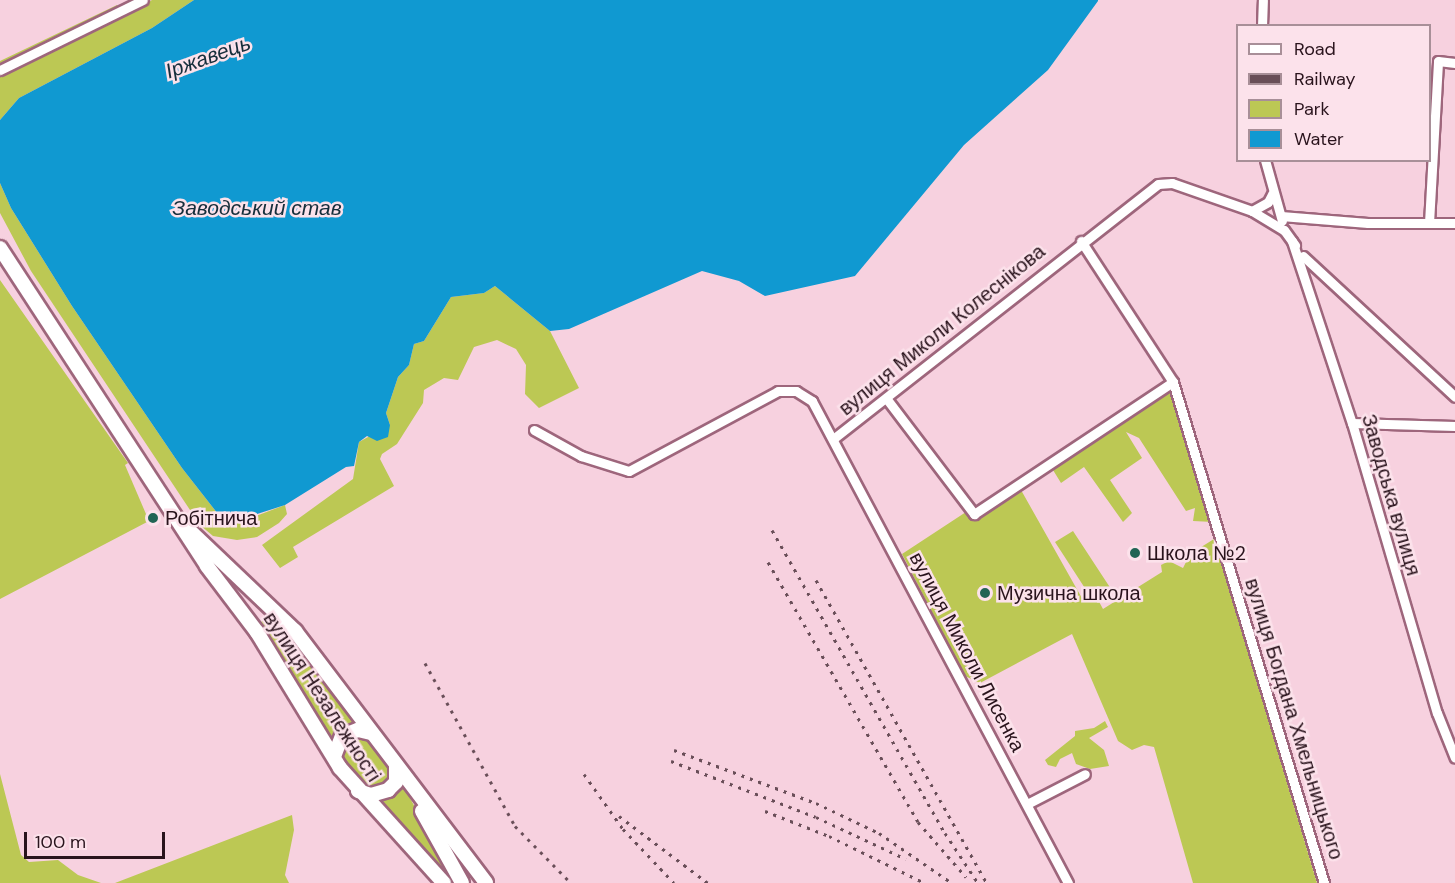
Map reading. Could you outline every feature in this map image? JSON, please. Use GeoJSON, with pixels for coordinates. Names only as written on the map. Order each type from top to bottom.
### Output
{"type":"FeatureCollection","features":[{"type":"Feature","properties":{"kind":"main road","name":"вулиця Незалежності"},"geometry":{"type":"LineString","coordinates":[[0,248],[207,566],[257,632],[358,791],[444,883]]}},
{"type":"Feature","properties":{"kind":"main road","name":"вулиця Незалежності"},"geometry":{"type":"LineString","coordinates":[[180,522],[296,631],[396,765]]}},
{"type":"Feature","properties":{"kind":"main road"},"geometry":{"type":"LineString","coordinates":[[335,754],[342,736],[358,730],[371,733]]}},
{"type":"Feature","properties":{"kind":"main road"},"geometry":{"type":"LineString","coordinates":[[358,791],[371,795],[388,790],[396,782],[396,765]]}},
{"type":"Feature","properties":{"kind":"main road"},"geometry":{"type":"LineString","coordinates":[[396,765],[462,883]]}},
{"type":"Feature","properties":{"kind":"main road"},"geometry":{"type":"LineString","coordinates":[[396,765],[486,883]]}},
{"type":"Feature","properties":{"kind":"street"},"geometry":{"type":"LineString","coordinates":[[0,70],[143,0]]}},
{"type":"Feature","properties":{"kind":"street"},"geometry":{"type":"LineString","coordinates":[[1262,24],[1263,0]]}},
{"type":"Feature","properties":{"kind":"street"},"geometry":{"type":"LineString","coordinates":[[1429,223],[1438,61],[1455,63]]}},
{"type":"Feature","properties":{"kind":"street"},"geometry":{"type":"LineString","coordinates":[[1265,162],[1272,194],[1284,230],[1309,265],[1455,397]]}},
{"type":"Feature","properties":{"kind":"street","name":"вулиця Миколи Колеснікова"},"geometry":{"type":"LineString","coordinates":[[534,430],[581,456],[629,471],[778,391],[796,391],[813,401],[833,439],[1081,241],[1158,184],[1172,183],[1255,209],[1284,230]]}},
{"type":"Feature","properties":{"kind":"street"},"geometry":{"type":"LineString","coordinates":[[1255,209],[1272,194]]}},
{"type":"Feature","properties":{"kind":"street"},"geometry":{"type":"LineString","coordinates":[[1281,216],[1455,223]]}},
{"type":"Feature","properties":{"kind":"street","name":"вулиця Богдана Хмельницького"},"geometry":{"type":"LineString","coordinates":[[1081,241],[1173,382],[1324,883]]}},
{"type":"Feature","properties":{"kind":"street","name":"Заводська вулиця"},"geometry":{"type":"LineString","coordinates":[[1292,241],[1352,423],[1437,713],[1455,758]]}},
{"type":"Feature","properties":{"kind":"street"},"geometry":{"type":"LineString","coordinates":[[886,398],[974,514],[1173,382]]}},
{"type":"Feature","properties":{"kind":"street"},"geometry":{"type":"LineString","coordinates":[[1352,423],[1455,426]]}},
{"type":"Feature","properties":{"kind":"street","name":"вулиця Миколи Лисенка"},"geometry":{"type":"LineString","coordinates":[[833,439],[1068,883]]}},
{"type":"Feature","properties":{"kind":"street"},"geometry":{"type":"LineString","coordinates":[[1027,804],[1085,774]]}},
{"type":"Feature","properties":{"kind":"green space"},"geometry":{"type":"Polygon","coordinates":[[[152,0],[194,0],[152,28],[19,98],[0,120],[0,61],[117,5],[125,14],[152,0]]]}},
{"type":"Feature","properties":{"kind":"green space"},"geometry":{"type":"Polygon","coordinates":[[[0,183],[11,208],[72,306],[182,468],[218,514],[256,516],[285,505],[287,514],[279,523],[257,537],[237,540],[213,536],[200,525],[31,271],[0,213],[0,183]]]}},
{"type":"Feature","properties":{"kind":"green space"},"geometry":{"type":"Polygon","coordinates":[[[0,280],[128,463],[125,465],[149,521],[0,599],[0,280]]]}},
{"type":"Feature","properties":{"kind":"green space"},"geometry":{"type":"Polygon","coordinates":[[[495,286],[550,331],[579,388],[539,408],[525,394],[526,365],[516,349],[497,340],[474,347],[458,380],[444,378],[424,390],[423,403],[397,444],[382,454],[380,459],[394,486],[293,547],[298,557],[280,568],[262,545],[353,479],[359,442],[390,425],[386,413],[398,377],[409,365],[414,344],[424,341],[451,297],[484,293],[495,286]]]}},
{"type":"Feature","properties":{"kind":"green space"},"geometry":{"type":"Polygon","coordinates":[[[1162,387],[1173,393],[1213,522],[1193,521],[1195,508],[1186,511],[1139,438],[1126,432],[1142,458],[1110,480],[1132,513],[1123,522],[1084,467],[1061,483],[1053,470],[1071,457],[1069,449],[1162,387]]]}},
{"type":"Feature","properties":{"kind":"green space"},"geometry":{"type":"Polygon","coordinates":[[[1021,490],[1083,600],[1090,596],[1055,542],[1073,531],[1111,589],[1097,598],[1103,609],[1162,572],[1161,565],[1169,561],[1183,568],[1190,554],[1214,539],[1317,883],[1193,883],[1154,747],[1144,745],[1132,750],[1118,741],[1072,634],[980,683],[965,676],[902,554],[966,512],[974,520],[1021,490]]]}},
{"type":"Feature","properties":{"kind":"green space"},"geometry":{"type":"Polygon","coordinates":[[[270,615],[292,635],[361,724],[342,728],[332,741],[256,626],[270,615]]]}},
{"type":"Feature","properties":{"kind":"green space"},"geometry":{"type":"Polygon","coordinates":[[[1105,721],[1108,727],[1089,738],[1104,750],[1109,766],[1090,769],[1076,764],[1072,753],[1060,759],[1056,767],[1048,765],[1045,760],[1075,736],[1075,731],[1094,728],[1105,721]]]}},
{"type":"Feature","properties":{"kind":"green space"},"geometry":{"type":"Polygon","coordinates":[[[360,736],[369,742],[389,767],[389,780],[382,787],[368,790],[349,772],[342,757],[347,742],[360,736]]]}},
{"type":"Feature","properties":{"kind":"green space"},"geometry":{"type":"Polygon","coordinates":[[[0,774],[21,855],[29,862],[58,860],[78,875],[101,883],[0,883],[0,774]]]}},
{"type":"Feature","properties":{"kind":"green space"},"geometry":{"type":"Polygon","coordinates":[[[401,782],[457,883],[374,801],[388,797],[401,782]]]}},
{"type":"Feature","properties":{"kind":"green space"},"geometry":{"type":"Polygon","coordinates":[[[292,815],[294,830],[285,875],[289,883],[115,883],[292,815]]]}},
{"type":"Feature","properties":{"kind":"water","name":"Заводський став"},"geometry":{"type":"Polygon","coordinates":[[[194,0],[1098,1],[1048,70],[964,145],[855,276],[765,296],[739,281],[702,271],[569,329],[550,331],[495,286],[484,293],[451,297],[424,341],[414,344],[409,365],[398,377],[386,413],[390,425],[388,437],[377,441],[367,436],[359,442],[354,466],[346,467],[285,505],[245,518],[218,514],[182,468],[72,306],[11,208],[0,183],[0,120],[19,98],[152,28],[194,0]]]}},
{"type":"Feature","properties":{"kind":"railway"},"geometry":{"type":"LineString","coordinates":[[772,530],[945,833],[978,883]]}},
{"type":"Feature","properties":{"kind":"railway"},"geometry":{"type":"LineString","coordinates":[[768,562],[918,822],[966,877]]}},
{"type":"Feature","properties":{"kind":"railway"},"geometry":{"type":"LineString","coordinates":[[816,580],[987,883]]}},
{"type":"Feature","properties":{"kind":"railway"},"geometry":{"type":"LineString","coordinates":[[425,663],[515,826],[571,883]]}},
{"type":"Feature","properties":{"kind":"railway"},"geometry":{"type":"LineString","coordinates":[[674,750],[816,803],[879,833],[952,883]]}},
{"type":"Feature","properties":{"kind":"railway"},"geometry":{"type":"LineString","coordinates":[[671,761],[816,817],[906,859]]}},
{"type":"Feature","properties":{"kind":"railway"},"geometry":{"type":"LineString","coordinates":[[584,774],[623,829],[674,883]]}},
{"type":"Feature","properties":{"kind":"railway"},"geometry":{"type":"LineString","coordinates":[[765,811],[829,836],[925,883]]}},
{"type":"Feature","properties":{"kind":"railway"},"geometry":{"type":"LineString","coordinates":[[619,816],[708,883]]}},
{"type":"Feature","properties":{"kind":"place","name":"Робітнича"},"geometry":{"type":"Point","coordinates":[153,518]}},
{"type":"Feature","properties":{"kind":"place","name":"Школа №2"},"geometry":{"type":"Point","coordinates":[1135,553]}},
{"type":"Feature","properties":{"kind":"place","name":"Музична школа"},"geometry":{"type":"Point","coordinates":[985,593]}},
{"type":"Feature","properties":{"kind":"water label","name":"Іржавець"},"geometry":{"type":"Point","coordinates":[208,57]}}]}
